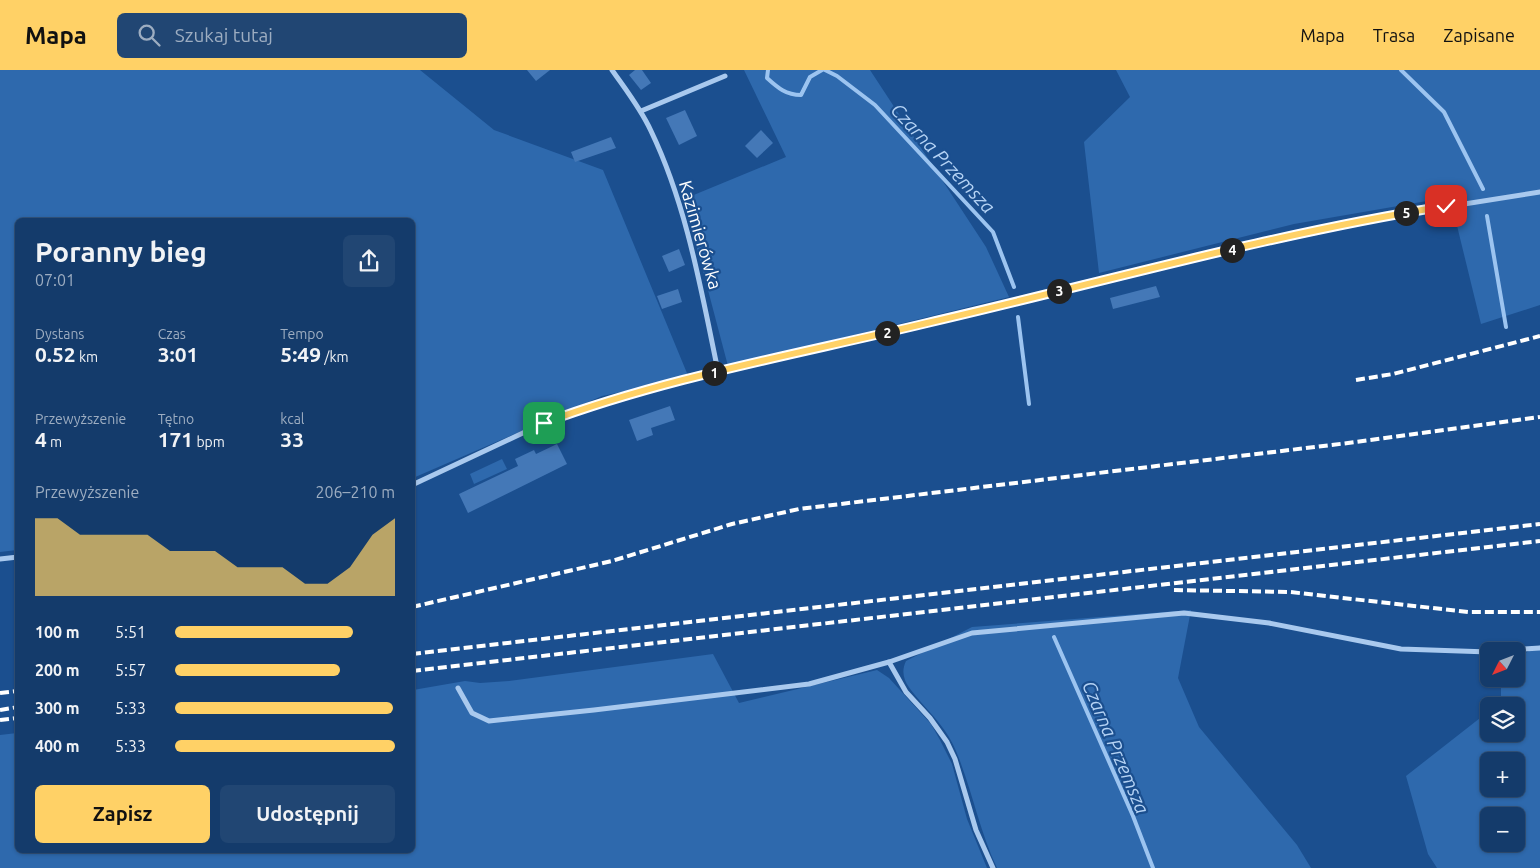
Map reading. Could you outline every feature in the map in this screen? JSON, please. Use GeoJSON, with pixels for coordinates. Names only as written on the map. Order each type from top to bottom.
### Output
{"type":"FeatureCollection","features":[{"type":"Feature","properties":{"kind":"street","name":"Kazimierówka"},"geometry":{"type":"LineString","coordinates":[[612,70],[641,111],[652,131],[670,178],[696,262],[718,372]]}},
{"type":"Feature","properties":{"kind":"street"},"geometry":{"type":"LineString","coordinates":[[641,111],[726,76]]}},
{"type":"Feature","properties":{"kind":"street"},"geometry":{"type":"LineString","coordinates":[[415,484],[562,416],[601,403],[718,372],[1196,258],[1401,214],[1540,192]]}},
{"type":"Feature","properties":{"kind":"street"},"geometry":{"type":"LineString","coordinates":[[0,559],[15,557]]}},
{"type":"Feature","properties":{"kind":"street"},"geometry":{"type":"LineString","coordinates":[[458,688],[472,713],[489,721],[809,684],[889,662],[972,633],[1184,613],[1269,623],[1401,648],[1480,652]]}},
{"type":"Feature","properties":{"kind":"street"},"geometry":{"type":"LineString","coordinates":[[1525,649],[1540,648]]}},
{"type":"Feature","properties":{"kind":"street"},"geometry":{"type":"LineString","coordinates":[[889,662],[906,692],[930,718],[948,742],[955,759],[976,830],[993,868]]}},
{"type":"Feature","properties":{"kind":"shaded area"},"geometry":{"type":"Polygon","coordinates":[[[0,70],[420,70],[494,130],[603,170],[689,378],[602,396],[415,477],[415,218],[15,218],[15,550],[0,552],[0,70]]]}},
{"type":"Feature","properties":{"kind":"shaded area"},"geometry":{"type":"Polygon","coordinates":[[[744,70],[870,70],[986,247],[1009,297],[728,366],[684,199],[786,157],[744,70]]]}},
{"type":"Feature","properties":{"kind":"shaded area"},"geometry":{"type":"Polygon","coordinates":[[[1116,70],[1540,70],[1540,305],[1481,324],[1450,197],[1294,224],[1099,273],[1084,142],[1130,97],[1116,70]]]}},
{"type":"Feature","properties":{"kind":"shaded area"},"geometry":{"type":"Polygon","coordinates":[[[502,459],[507,469],[474,484],[470,474],[502,459]]]}},
{"type":"Feature","properties":{"kind":"shaded area"},"geometry":{"type":"Polygon","coordinates":[[[1191,610],[1178,678],[1199,727],[1297,845],[1311,868],[997,868],[985,839],[967,780],[953,744],[945,731],[906,683],[903,673],[906,661],[972,627],[1191,610]]]}},
{"type":"Feature","properties":{"kind":"shaded area"},"geometry":{"type":"Polygon","coordinates":[[[1540,645],[1540,868],[1437,868],[1428,854],[1406,776],[1480,718],[1480,742],[1525,742],[1525,697],[1501,697],[1501,688],[1525,688],[1525,653],[1540,645]]]}},
{"type":"Feature","properties":{"kind":"shaded area"},"geometry":{"type":"Polygon","coordinates":[[[713,654],[739,703],[877,670],[889,678],[931,724],[940,740],[952,764],[967,819],[987,868],[0,868],[0,735],[15,733],[15,853],[415,853],[415,690],[465,681],[480,683],[509,681],[713,654]]]}},
{"type":"Feature","properties":{"kind":"building"},"geometry":{"type":"Polygon","coordinates":[[[527,70],[550,70],[536,81],[527,70]]]}},
{"type":"Feature","properties":{"kind":"building"},"geometry":{"type":"Polygon","coordinates":[[[635,70],[642,70],[651,83],[641,90],[629,75],[635,70]]]}},
{"type":"Feature","properties":{"kind":"building"},"geometry":{"type":"Polygon","coordinates":[[[685,110],[697,136],[679,145],[666,118],[685,110]]]}},
{"type":"Feature","properties":{"kind":"building"},"geometry":{"type":"Polygon","coordinates":[[[761,130],[773,143],[757,158],[745,146],[761,130]]]}},
{"type":"Feature","properties":{"kind":"building"},"geometry":{"type":"Polygon","coordinates":[[[611,137],[616,148],[575,162],[571,152],[611,137]]]}},
{"type":"Feature","properties":{"kind":"building"},"geometry":{"type":"Polygon","coordinates":[[[679,249],[685,265],[669,272],[662,256],[679,249]]]}},
{"type":"Feature","properties":{"kind":"building"},"geometry":{"type":"Polygon","coordinates":[[[1156,286],[1160,297],[1113,309],[1110,298],[1156,286]]]}},
{"type":"Feature","properties":{"kind":"building"},"geometry":{"type":"Polygon","coordinates":[[[678,289],[682,302],[662,309],[657,296],[678,289]]]}},
{"type":"Feature","properties":{"kind":"building"},"geometry":{"type":"Polygon","coordinates":[[[670,406],[675,420],[651,428],[653,435],[637,441],[629,420],[670,406]]]}},
{"type":"Feature","properties":{"kind":"building"},"geometry":{"type":"Polygon","coordinates":[[[557,444],[567,464],[468,513],[459,494],[518,466],[515,459],[534,450],[536,454],[557,444]]]}},
{"type":"Feature","properties":{"kind":"waterway","name":"Czarna Przemsza"},"geometry":{"type":"LineString","coordinates":[[768,70],[767,78],[779,88],[791,94],[801,95],[810,77],[822,70]]}},
{"type":"Feature","properties":{"kind":"waterway","name":"Czarna Przemsza"},"geometry":{"type":"LineString","coordinates":[[825,70],[837,76],[875,105],[993,232],[1014,287]]}},
{"type":"Feature","properties":{"kind":"waterway","name":"Czarna Przemsza"},"geometry":{"type":"LineString","coordinates":[[1401,70],[1444,112],[1483,189]]}},
{"type":"Feature","properties":{"kind":"waterway","name":"Czarna Przemsza"},"geometry":{"type":"LineString","coordinates":[[1487,216],[1506,327]]}},
{"type":"Feature","properties":{"kind":"waterway","name":"Czarna Przemsza"},"geometry":{"type":"LineString","coordinates":[[1018,317],[1029,404]]}},
{"type":"Feature","properties":{"kind":"waterway","name":"Czarna Przemsza"},"geometry":{"type":"LineString","coordinates":[[1054,637],[1133,816],[1153,868]]}},
{"type":"Feature","properties":{"kind":"railway"},"geometry":{"type":"LineString","coordinates":[[1356,380],[1393,374],[1540,336]]}},
{"type":"Feature","properties":{"kind":"railway"},"geometry":{"type":"LineString","coordinates":[[415,606],[612,561],[732,524],[799,509],[1348,443],[1540,417]]}},
{"type":"Feature","properties":{"kind":"railway"},"geometry":{"type":"LineString","coordinates":[[415,654],[1540,524]]}},
{"type":"Feature","properties":{"kind":"railway"},"geometry":{"type":"LineString","coordinates":[[415,671],[1540,541]]}},
{"type":"Feature","properties":{"kind":"railway"},"geometry":{"type":"LineString","coordinates":[[1174,590],[1290,592],[1468,612],[1540,612]]}},
{"type":"Feature","properties":{"kind":"railway"},"geometry":{"type":"LineString","coordinates":[[0,693],[15,691]]}},
{"type":"Feature","properties":{"kind":"railway"},"geometry":{"type":"LineString","coordinates":[[0,710],[15,708]]}},
{"type":"Feature","properties":{"kind":"railway"},"geometry":{"type":"LineString","coordinates":[[0,720],[15,718]]}},
{"type":"Feature","properties":{"kind":"route"},"geometry":{"type":"LineString","coordinates":[[544,423],[601,403],[718,372],[1196,258],[1446,206]]}}]}
